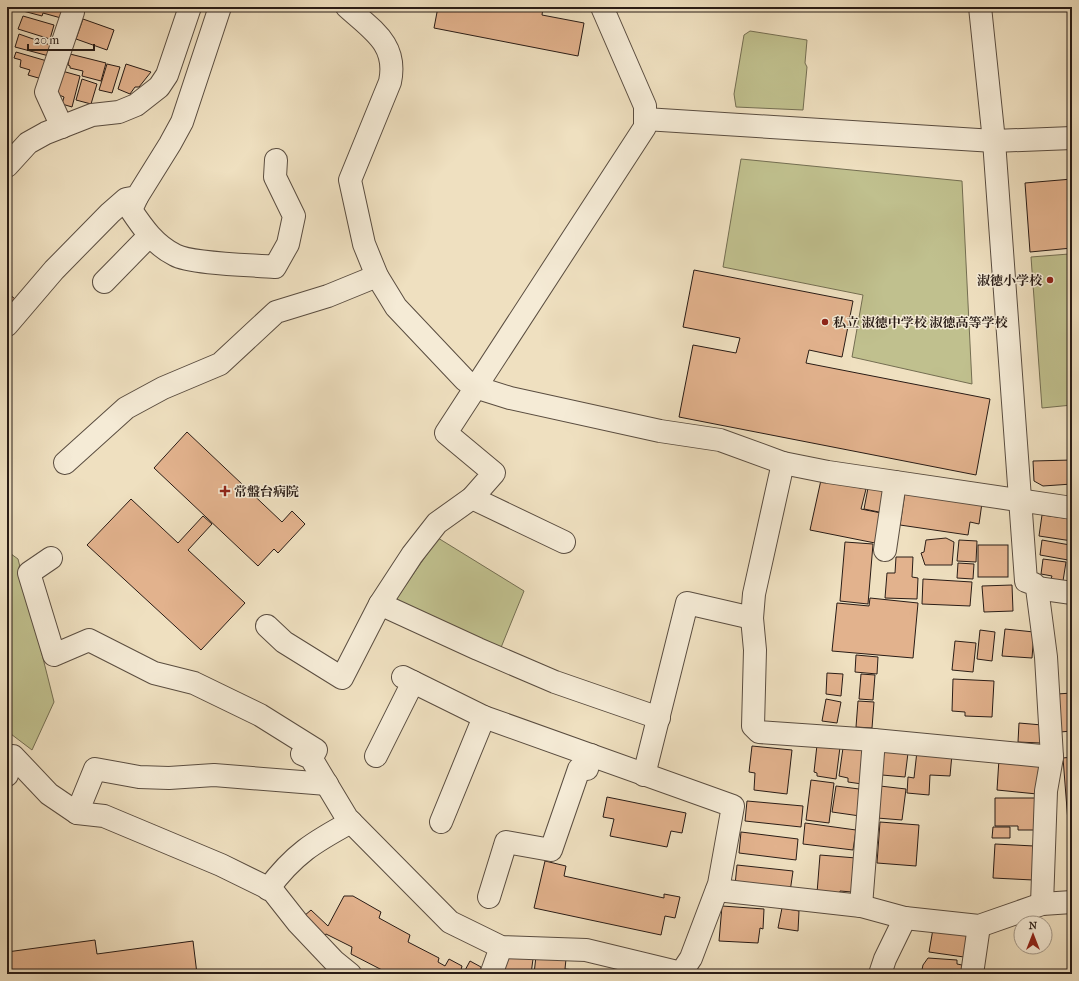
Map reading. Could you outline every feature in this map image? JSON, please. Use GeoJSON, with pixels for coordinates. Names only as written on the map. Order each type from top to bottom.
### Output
{"type":"FeatureCollection","features":[{"type":"Feature","properties":{"kind":"street"},"geometry":{"type":"LineString","coordinates":[[7,166],[28,143],[46,133],[92,115],[119,112],[136,105],[159,87],[167,75],[190,7]]}},
{"type":"Feature","properties":{"kind":"street"},"geometry":{"type":"LineString","coordinates":[[220,7],[182,122],[137,197],[131,210],[149,236],[176,256],[190,259],[275,267],[288,244],[294,216],[276,177],[276,160]]}},
{"type":"Feature","properties":{"kind":"street"},"geometry":{"type":"LineString","coordinates":[[347,7],[382,39],[389,51],[392,70],[390,82],[350,180],[364,244],[377,276],[396,307],[465,380],[475,387],[510,398],[660,430],[720,440],[783,463],[828,472],[1072,508]]}},
{"type":"Feature","properties":{"kind":"street"},"geometry":{"type":"LineString","coordinates":[[267,626],[284,642],[342,678],[380,604],[412,555],[437,523],[472,498],[494,473],[446,433],[645,127],[645,106],[602,7]]}},
{"type":"Feature","properties":{"kind":"street"},"geometry":{"type":"LineString","coordinates":[[980,7],[994,141],[1019,499],[1032,583],[1046,657],[1052,757],[1046,791],[1042,904]]}},
{"type":"Feature","properties":{"kind":"street"},"geometry":{"type":"LineString","coordinates":[[62,127],[46,92],[73,12]]}},
{"type":"Feature","properties":{"kind":"street"},"geometry":{"type":"LineString","coordinates":[[645,119],[994,141],[1072,138]]}},
{"type":"Feature","properties":{"kind":"street"},"geometry":{"type":"LineString","coordinates":[[7,325],[54,270],[110,213],[126,199],[137,197]]}},
{"type":"Feature","properties":{"kind":"street"},"geometry":{"type":"LineString","coordinates":[[104,282],[149,236]]}},
{"type":"Feature","properties":{"kind":"street"},"geometry":{"type":"LineString","coordinates":[[65,462],[126,408],[163,388],[220,364],[276,312],[328,296],[377,276]]}},
{"type":"Feature","properties":{"kind":"street"},"geometry":{"type":"LineString","coordinates":[[783,463],[754,594],[752,618],[754,650],[753,726],[759,732],[874,740],[1052,757]]}},
{"type":"Feature","properties":{"kind":"street"},"geometry":{"type":"LineString","coordinates":[[885,550],[895,482]]}},
{"type":"Feature","properties":{"kind":"street"},"geometry":{"type":"LineString","coordinates":[[472,498],[564,542]]}},
{"type":"Feature","properties":{"kind":"street"},"geometry":{"type":"LineString","coordinates":[[51,558],[29,573],[54,655],[89,640],[154,673],[194,683],[260,715],[316,750],[307,756],[351,822],[450,922],[476,931],[501,947],[586,950],[681,974],[690,958],[717,890],[733,806],[484,717],[408,679],[376,756]]}},
{"type":"Feature","properties":{"kind":"street"},"geometry":{"type":"LineString","coordinates":[[1032,583],[1072,593]]}},
{"type":"Feature","properties":{"kind":"street"},"geometry":{"type":"LineString","coordinates":[[644,775],[687,603],[752,618]]}},
{"type":"Feature","properties":{"kind":"street"},"geometry":{"type":"LineString","coordinates":[[380,604],[478,649],[555,682],[659,718]]}},
{"type":"Feature","properties":{"kind":"street"},"geometry":{"type":"LineString","coordinates":[[441,822],[484,717]]}},
{"type":"Feature","properties":{"kind":"street"},"geometry":{"type":"LineString","coordinates":[[861,906],[874,740]]}},
{"type":"Feature","properties":{"kind":"street"},"geometry":{"type":"LineString","coordinates":[[489,897],[506,842],[551,850],[579,769],[587,769],[591,755]]}},
{"type":"Feature","properties":{"kind":"street"},"geometry":{"type":"LineString","coordinates":[[10,759],[49,794],[77,813],[104,816],[221,865],[272,890],[298,924],[334,961],[350,974]]}},
{"type":"Feature","properties":{"kind":"street"},"geometry":{"type":"LineString","coordinates":[[77,813],[95,769],[139,777],[169,778],[214,775],[327,784]]}},
{"type":"Feature","properties":{"kind":"street"},"geometry":{"type":"LineString","coordinates":[[268,889],[281,872],[313,842],[351,822]]}},
{"type":"Feature","properties":{"kind":"street"},"geometry":{"type":"LineString","coordinates":[[717,890],[861,906],[905,918],[979,926],[1042,904],[1072,902]]}},
{"type":"Feature","properties":{"kind":"street"},"geometry":{"type":"LineString","coordinates":[[880,974],[885,959],[905,918]]}},
{"type":"Feature","properties":{"kind":"street"},"geometry":{"type":"LineString","coordinates":[[972,974],[979,926]]}},
{"type":"Feature","properties":{"kind":"street"},"geometry":{"type":"LineString","coordinates":[[495,974],[492,972],[501,947]]}},
{"type":"Feature","properties":{"kind":"green space"},"geometry":{"type":"Polygon","coordinates":[[[750,31],[807,40],[805,63],[807,67],[803,110],[736,107],[734,94],[744,35],[750,31]]]}},
{"type":"Feature","properties":{"kind":"green space"},"geometry":{"type":"Polygon","coordinates":[[[741,159],[962,181],[972,384],[852,357],[863,295],[723,267],[741,159]]]}},
{"type":"Feature","properties":{"kind":"green space"},"geometry":{"type":"Polygon","coordinates":[[[1069,254],[1072,287],[1072,405],[1042,408],[1031,257],[1069,254]]]}},
{"type":"Feature","properties":{"kind":"green space"},"geometry":{"type":"Polygon","coordinates":[[[438,538],[524,591],[500,650],[395,601],[438,538]]]}},
{"type":"Feature","properties":{"kind":"green space"},"geometry":{"type":"Polygon","coordinates":[[[7,551],[18,559],[54,702],[32,750],[7,731],[7,551]]]}},
{"type":"Feature","properties":{"kind":"building"},"geometry":{"type":"Polygon","coordinates":[[[25,7],[64,7],[61,18],[43,13],[42,16],[23,11],[25,7]]]}},
{"type":"Feature","properties":{"kind":"building"},"geometry":{"type":"Polygon","coordinates":[[[438,7],[543,8],[542,15],[584,23],[578,56],[434,28],[438,7]]]}},
{"type":"Feature","properties":{"kind":"building"},"geometry":{"type":"Polygon","coordinates":[[[23,16],[54,25],[50,39],[18,29],[23,16]]]}},
{"type":"Feature","properties":{"kind":"building"},"geometry":{"type":"Polygon","coordinates":[[[83,19],[114,30],[107,50],[76,39],[83,19]]]}},
{"type":"Feature","properties":{"kind":"building"},"geometry":{"type":"Polygon","coordinates":[[[19,34],[53,46],[49,56],[15,47],[19,34]]]}},
{"type":"Feature","properties":{"kind":"building"},"geometry":{"type":"Polygon","coordinates":[[[16,52],[47,61],[42,79],[28,75],[30,70],[20,67],[21,60],[14,58],[16,52]]]}},
{"type":"Feature","properties":{"kind":"building"},"geometry":{"type":"Polygon","coordinates":[[[70,54],[106,63],[101,81],[82,76],[83,71],[70,68],[68,65],[70,54]]]}},
{"type":"Feature","properties":{"kind":"building"},"geometry":{"type":"Polygon","coordinates":[[[107,64],[120,67],[112,93],[99,90],[107,64]]]}},
{"type":"Feature","properties":{"kind":"building"},"geometry":{"type":"Polygon","coordinates":[[[126,64],[151,72],[139,87],[135,87],[130,94],[118,89],[126,64]]]}},
{"type":"Feature","properties":{"kind":"building"},"geometry":{"type":"Polygon","coordinates":[[[62,71],[80,76],[72,107],[62,104],[64,97],[59,95],[56,91],[62,71]]]}},
{"type":"Feature","properties":{"kind":"building"},"geometry":{"type":"Polygon","coordinates":[[[82,79],[97,84],[91,104],[76,100],[82,79]]]}},
{"type":"Feature","properties":{"kind":"building"},"geometry":{"type":"Polygon","coordinates":[[[1072,179],[1072,248],[1030,252],[1025,183],[1072,179]]]}},
{"type":"Feature","properties":{"kind":"building"},"geometry":{"type":"Polygon","coordinates":[[[694,270],[853,301],[842,357],[809,350],[806,363],[990,399],[976,475],[679,417],[693,345],[736,353],[740,338],[683,327],[694,270]]]}},
{"type":"Feature","properties":{"kind":"building"},"geometry":{"type":"Polygon","coordinates":[[[7,286],[12,291],[9,294],[15,299],[7,309],[7,286]]]}},
{"type":"Feature","properties":{"kind":"building"},"geometry":{"type":"Polygon","coordinates":[[[187,432],[282,522],[292,511],[305,524],[278,553],[274,549],[258,566],[154,468],[187,432]]]}},
{"type":"Feature","properties":{"kind":"building"},"geometry":{"type":"Polygon","coordinates":[[[1072,460],[1072,484],[1043,486],[1034,481],[1033,461],[1072,460]]]}},
{"type":"Feature","properties":{"kind":"building"},"geometry":{"type":"Polygon","coordinates":[[[821,480],[866,489],[861,509],[881,513],[875,543],[810,530],[821,480]]]}},
{"type":"Feature","properties":{"kind":"building"},"geometry":{"type":"Polygon","coordinates":[[[868,488],[888,492],[884,513],[864,509],[868,488]]]}},
{"type":"Feature","properties":{"kind":"building"},"geometry":{"type":"Polygon","coordinates":[[[905,492],[982,503],[979,524],[970,522],[968,535],[900,525],[905,492]]]}},
{"type":"Feature","properties":{"kind":"building"},"geometry":{"type":"Polygon","coordinates":[[[131,499],[178,543],[203,516],[212,524],[188,550],[245,603],[201,650],[87,545],[131,499]]]}},
{"type":"Feature","properties":{"kind":"building"},"geometry":{"type":"Polygon","coordinates":[[[1042,515],[1072,519],[1072,541],[1039,536],[1042,515]]]}},
{"type":"Feature","properties":{"kind":"building"},"geometry":{"type":"Polygon","coordinates":[[[946,538],[954,542],[952,565],[925,565],[921,553],[924,552],[926,540],[946,538]]]}},
{"type":"Feature","properties":{"kind":"building"},"geometry":{"type":"Polygon","coordinates":[[[959,540],[977,541],[976,562],[957,561],[959,540]]]}},
{"type":"Feature","properties":{"kind":"building"},"geometry":{"type":"Polygon","coordinates":[[[1042,540],[1070,545],[1068,560],[1040,555],[1042,540]]]}},
{"type":"Feature","properties":{"kind":"building"},"geometry":{"type":"Polygon","coordinates":[[[845,542],[873,544],[868,604],[840,601],[845,542]]]}},
{"type":"Feature","properties":{"kind":"building"},"geometry":{"type":"Polygon","coordinates":[[[978,545],[1008,545],[1008,577],[978,577],[978,545]]]}},
{"type":"Feature","properties":{"kind":"building"},"geometry":{"type":"Polygon","coordinates":[[[896,557],[913,557],[912,577],[918,578],[917,599],[885,598],[887,573],[895,573],[896,557]]]}},
{"type":"Feature","properties":{"kind":"building"},"geometry":{"type":"Polygon","coordinates":[[[1072,558],[1072,580],[1068,579],[1072,558]]]}},
{"type":"Feature","properties":{"kind":"building"},"geometry":{"type":"Polygon","coordinates":[[[1043,559],[1066,562],[1063,581],[1051,579],[1052,576],[1041,574],[1043,559]]]}},
{"type":"Feature","properties":{"kind":"building"},"geometry":{"type":"Polygon","coordinates":[[[958,563],[974,564],[973,579],[957,578],[958,563]]]}},
{"type":"Feature","properties":{"kind":"building"},"geometry":{"type":"Polygon","coordinates":[[[923,579],[972,582],[970,606],[922,604],[923,579]]]}},
{"type":"Feature","properties":{"kind":"building"},"geometry":{"type":"Polygon","coordinates":[[[1012,585],[1013,611],[984,612],[982,586],[1012,585]]]}},
{"type":"Feature","properties":{"kind":"building"},"geometry":{"type":"Polygon","coordinates":[[[870,598],[918,603],[913,658],[832,651],[837,603],[869,606],[870,598]]]}},
{"type":"Feature","properties":{"kind":"building"},"geometry":{"type":"Polygon","coordinates":[[[1005,629],[1034,632],[1032,658],[1002,656],[1005,629]]]}},
{"type":"Feature","properties":{"kind":"building"},"geometry":{"type":"Polygon","coordinates":[[[980,630],[995,632],[992,661],[977,659],[980,630]]]}},
{"type":"Feature","properties":{"kind":"building"},"geometry":{"type":"Polygon","coordinates":[[[955,641],[976,643],[973,672],[952,670],[955,641]]]}},
{"type":"Feature","properties":{"kind":"building"},"geometry":{"type":"Polygon","coordinates":[[[856,655],[878,657],[877,674],[855,672],[856,655]]]}},
{"type":"Feature","properties":{"kind":"building"},"geometry":{"type":"Polygon","coordinates":[[[827,673],[843,674],[841,696],[826,694],[827,673]]]}},
{"type":"Feature","properties":{"kind":"building"},"geometry":{"type":"Polygon","coordinates":[[[861,674],[875,675],[873,700],[859,699],[861,674]]]}},
{"type":"Feature","properties":{"kind":"building"},"geometry":{"type":"Polygon","coordinates":[[[953,679],[994,681],[992,717],[965,716],[965,712],[952,711],[953,679]]]}},
{"type":"Feature","properties":{"kind":"building"},"geometry":{"type":"Polygon","coordinates":[[[1072,693],[1072,731],[1060,732],[1057,694],[1072,693]]]}},
{"type":"Feature","properties":{"kind":"building"},"geometry":{"type":"Polygon","coordinates":[[[826,699],[841,702],[837,723],[822,721],[826,699]]]}},
{"type":"Feature","properties":{"kind":"building"},"geometry":{"type":"Polygon","coordinates":[[[858,701],[874,702],[872,728],[856,727],[858,701]]]}},
{"type":"Feature","properties":{"kind":"building"},"geometry":{"type":"Polygon","coordinates":[[[1019,723],[1042,725],[1040,743],[1018,742],[1019,723]]]}},
{"type":"Feature","properties":{"kind":"building"},"geometry":{"type":"Polygon","coordinates":[[[817,745],[840,747],[836,779],[817,776],[817,773],[814,772],[817,745]]]}},
{"type":"Feature","properties":{"kind":"building"},"geometry":{"type":"Polygon","coordinates":[[[752,746],[792,750],[787,794],[754,790],[755,773],[749,772],[752,746]]]}},
{"type":"Feature","properties":{"kind":"building"},"geometry":{"type":"Polygon","coordinates":[[[843,748],[866,751],[862,784],[848,782],[848,778],[839,776],[843,748]]]}},
{"type":"Feature","properties":{"kind":"building"},"geometry":{"type":"Polygon","coordinates":[[[884,751],[908,753],[905,777],[882,775],[884,751]]]}},
{"type":"Feature","properties":{"kind":"building"},"geometry":{"type":"Polygon","coordinates":[[[917,751],[952,754],[950,776],[930,775],[929,795],[907,793],[908,777],[914,778],[917,751]]]}},
{"type":"Feature","properties":{"kind":"building"},"geometry":{"type":"Polygon","coordinates":[[[1072,757],[1072,873],[1063,758],[1072,757]]]}},
{"type":"Feature","properties":{"kind":"building"},"geometry":{"type":"Polygon","coordinates":[[[999,759],[1039,762],[1037,794],[997,790],[999,759]]]}},
{"type":"Feature","properties":{"kind":"building"},"geometry":{"type":"Polygon","coordinates":[[[811,780],[834,783],[829,823],[806,820],[811,780]]]}},
{"type":"Feature","properties":{"kind":"building"},"geometry":{"type":"Polygon","coordinates":[[[836,786],[859,789],[860,816],[832,812],[836,786]]]}},
{"type":"Feature","properties":{"kind":"building"},"geometry":{"type":"Polygon","coordinates":[[[880,786],[906,789],[902,820],[877,818],[880,786]]]}},
{"type":"Feature","properties":{"kind":"building"},"geometry":{"type":"Polygon","coordinates":[[[607,797],[686,813],[682,833],[671,831],[667,847],[610,836],[614,819],[603,817],[607,797]]]}},
{"type":"Feature","properties":{"kind":"building"},"geometry":{"type":"Polygon","coordinates":[[[995,798],[1035,798],[1035,830],[1018,830],[1018,826],[995,826],[995,798]]]}},
{"type":"Feature","properties":{"kind":"building"},"geometry":{"type":"Polygon","coordinates":[[[747,801],[803,806],[801,827],[745,821],[747,801]]]}},
{"type":"Feature","properties":{"kind":"building"},"geometry":{"type":"Polygon","coordinates":[[[880,822],[919,825],[916,866],[877,863],[880,822]]]}},
{"type":"Feature","properties":{"kind":"building"},"geometry":{"type":"Polygon","coordinates":[[[805,823],[856,830],[853,850],[803,844],[805,823]]]}},
{"type":"Feature","properties":{"kind":"building"},"geometry":{"type":"Polygon","coordinates":[[[993,827],[1010,827],[1010,838],[992,838],[993,827]]]}},
{"type":"Feature","properties":{"kind":"building"},"geometry":{"type":"Polygon","coordinates":[[[741,832],[798,839],[796,860],[739,853],[741,832]]]}},
{"type":"Feature","properties":{"kind":"building"},"geometry":{"type":"Polygon","coordinates":[[[995,844],[1034,846],[1033,880],[993,878],[995,844]]]}},
{"type":"Feature","properties":{"kind":"building"},"geometry":{"type":"Polygon","coordinates":[[[820,855],[856,858],[852,892],[840,891],[839,895],[817,893],[820,855]]]}},
{"type":"Feature","properties":{"kind":"building"},"geometry":{"type":"Polygon","coordinates":[[[545,861],[566,866],[564,876],[664,898],[664,894],[680,897],[675,918],[665,916],[661,935],[534,908],[545,861]]]}},
{"type":"Feature","properties":{"kind":"building"},"geometry":{"type":"Polygon","coordinates":[[[737,865],[793,871],[790,892],[735,885],[737,865]]]}},
{"type":"Feature","properties":{"kind":"building"},"geometry":{"type":"Polygon","coordinates":[[[344,896],[353,896],[381,912],[379,918],[410,935],[408,942],[439,958],[438,962],[445,966],[449,959],[462,966],[460,974],[380,974],[382,970],[351,954],[352,947],[326,934],[322,937],[304,916],[311,910],[328,926],[344,896]]]}},
{"type":"Feature","properties":{"kind":"building"},"geometry":{"type":"Polygon","coordinates":[[[722,906],[764,909],[763,929],[760,928],[758,943],[719,941],[722,906]]]}},
{"type":"Feature","properties":{"kind":"building"},"geometry":{"type":"Polygon","coordinates":[[[782,908],[799,911],[798,931],[778,928],[782,908]]]}},
{"type":"Feature","properties":{"kind":"building"},"geometry":{"type":"Polygon","coordinates":[[[933,929],[968,934],[964,957],[929,952],[933,929]]]}},
{"type":"Feature","properties":{"kind":"building"},"geometry":{"type":"Polygon","coordinates":[[[95,940],[97,954],[193,941],[197,974],[7,974],[7,952],[95,940]]]}},
{"type":"Feature","properties":{"kind":"building"},"geometry":{"type":"Polygon","coordinates":[[[502,954],[533,959],[531,974],[509,974],[509,971],[499,967],[502,954]]]}},
{"type":"Feature","properties":{"kind":"building"},"geometry":{"type":"Polygon","coordinates":[[[536,956],[566,959],[565,969],[575,970],[574,974],[534,974],[536,956]]]}},
{"type":"Feature","properties":{"kind":"building"},"geometry":{"type":"Polygon","coordinates":[[[928,958],[957,960],[957,964],[962,965],[961,974],[921,974],[923,965],[928,958]]]}},
{"type":"Feature","properties":{"kind":"building"},"geometry":{"type":"Polygon","coordinates":[[[470,961],[481,967],[481,971],[487,974],[463,974],[470,961]]]}},
{"type":"Feature","properties":{"kind":"building"},"geometry":{"type":"Polygon","coordinates":[[[624,969],[641,974],[615,974],[616,971],[624,969]]]}},
{"type":"Feature","properties":{"kind":"place","name":"淑徳小学校"},"geometry":{"type":"Point","coordinates":[1050,280]}},
{"type":"Feature","properties":{"kind":"place","name":"私立 淑徳中学校 淑徳高等学校"},"geometry":{"type":"Point","coordinates":[825,322]}},
{"type":"Feature","properties":{"kind":"place","name":"常盤台病院"},"geometry":{"type":"Point","coordinates":[225,491]}}]}
